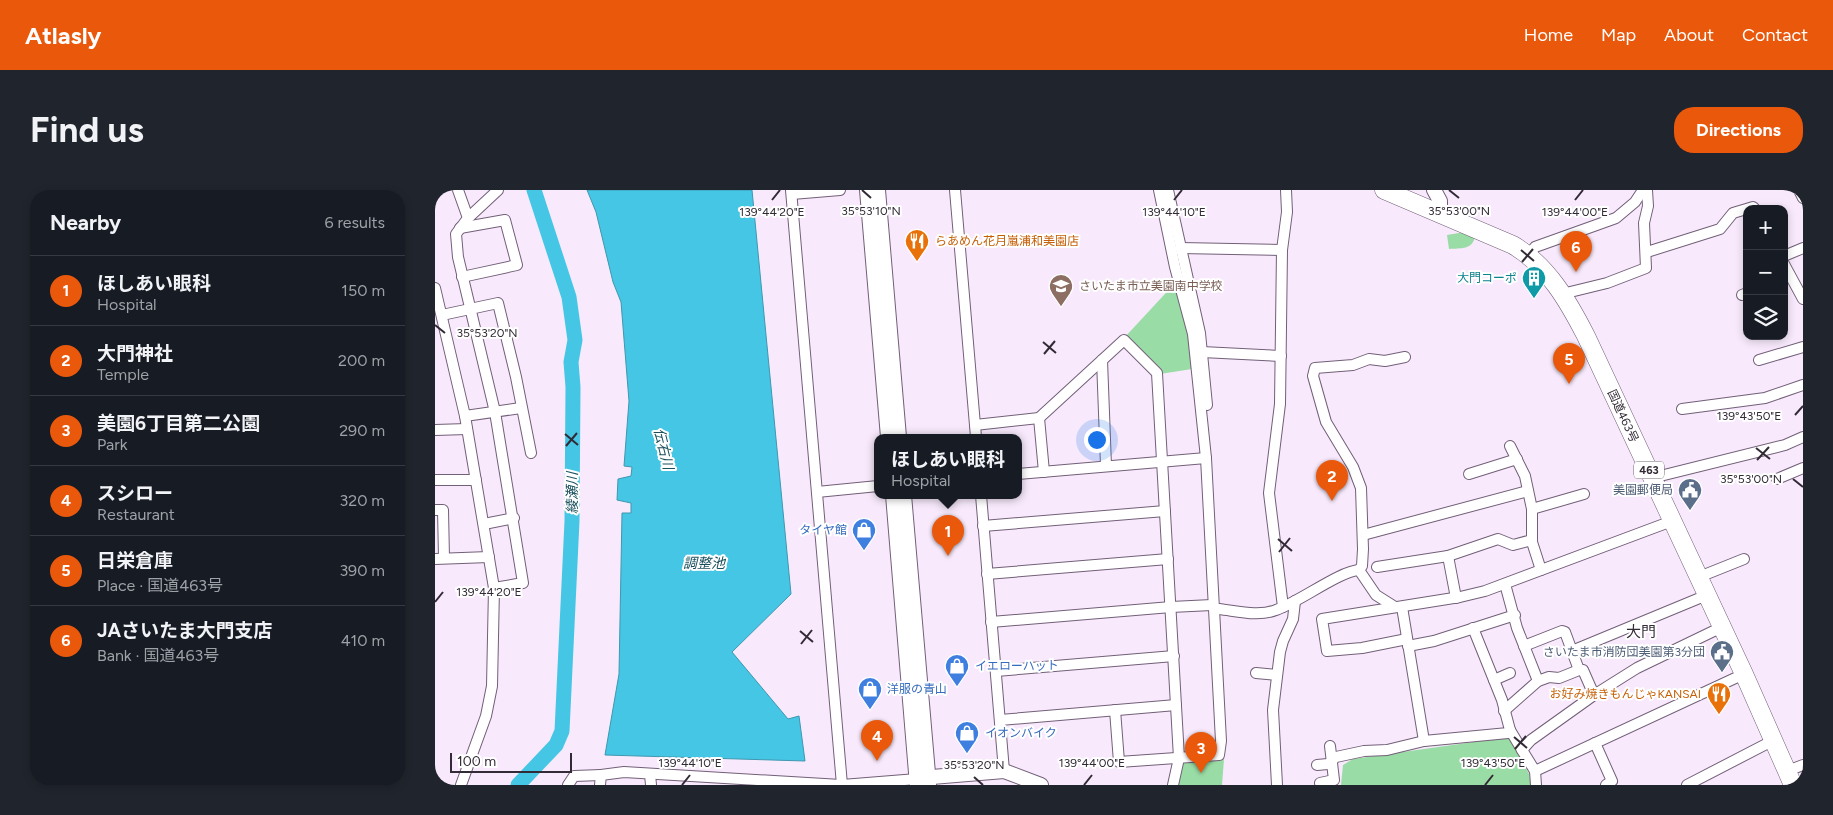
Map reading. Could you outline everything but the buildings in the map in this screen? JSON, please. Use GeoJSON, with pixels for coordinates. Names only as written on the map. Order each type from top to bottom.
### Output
{"type":"FeatureCollection","features":[{"type":"Feature","properties":{"kind":"highway","name":"国道463号"},"geometry":{"type":"LineString","coordinates":[[1384,190],[1497,237],[1529,255],[1562,294],[1586,336],[1791,777]]}},
{"type":"Feature","properties":{"kind":"street"},"geometry":{"type":"LineString","coordinates":[[458,190],[468,218]]}},
{"type":"Feature","properties":{"kind":"street"},"geometry":{"type":"LineString","coordinates":[[494,588],[523,583],[514,518],[495,412],[458,257],[456,234],[468,218],[498,190]]}},
{"type":"Feature","properties":{"kind":"street"},"geometry":{"type":"LineString","coordinates":[[839,190],[791,192],[842,785]]}},
{"type":"Feature","properties":{"kind":"street"},"geometry":{"type":"LineString","coordinates":[[867,190],[888,434]]}},
{"type":"Feature","properties":{"kind":"street"},"geometry":{"type":"LineString","coordinates":[[878,190],[899,434]]}},
{"type":"Feature","properties":{"kind":"street"},"geometry":{"type":"LineString","coordinates":[[955,190],[976,434]]}},
{"type":"Feature","properties":{"kind":"street"},"geometry":{"type":"LineString","coordinates":[[1159,190],[1175,266],[1193,334],[1206,458],[1215,607]]}},
{"type":"Feature","properties":{"kind":"street"},"geometry":{"type":"LineString","coordinates":[[1115,710],[1119,762],[1219,755],[1221,741],[1215,607],[1213,491],[1202,352],[1200,333],[1168,190]]}},
{"type":"Feature","properties":{"kind":"street"},"geometry":{"type":"LineString","coordinates":[[1283,607],[1269,492],[1280,404],[1282,250],[1286,219],[1286,190]]}},
{"type":"Feature","properties":{"kind":"street"},"geometry":{"type":"LineString","coordinates":[[1434,190],[1441,201],[1440,214]]}},
{"type":"Feature","properties":{"kind":"street"},"geometry":{"type":"LineString","coordinates":[[1529,255],[1535,247],[1617,218],[1635,202],[1643,190]]}},
{"type":"Feature","properties":{"kind":"street"},"geometry":{"type":"LineString","coordinates":[[1562,294],[1607,283],[1646,268],[1645,224],[1648,206],[1647,190]]}},
{"type":"Feature","properties":{"kind":"street"},"geometry":{"type":"LineString","coordinates":[[1799,190],[1803,198]]}},
{"type":"Feature","properties":{"kind":"street"},"geometry":{"type":"LineString","coordinates":[[1647,252],[1720,229],[1733,213],[1743,210]]}},
{"type":"Feature","properties":{"kind":"street"},"geometry":{"type":"LineString","coordinates":[[461,228],[505,220],[517,265],[463,276]]}},
{"type":"Feature","properties":{"kind":"street"},"geometry":{"type":"LineString","coordinates":[[1180,247],[1282,250]]}},
{"type":"Feature","properties":{"kind":"street"},"geometry":{"type":"LineString","coordinates":[[1788,254],[1803,248]]}},
{"type":"Feature","properties":{"kind":"street"},"geometry":{"type":"LineString","coordinates":[[1788,278],[1803,299]]}},
{"type":"Feature","properties":{"kind":"street"},"geometry":{"type":"LineString","coordinates":[[435,288],[465,416],[494,588],[492,686],[486,716],[461,785]]}},
{"type":"Feature","properties":{"kind":"street"},"geometry":{"type":"LineString","coordinates":[[442,315],[498,304],[531,453]]}},
{"type":"Feature","properties":{"kind":"street"},"geometry":{"type":"LineString","coordinates":[[975,425],[1039,418],[1124,340],[1157,373],[1179,758],[1173,785]]}},
{"type":"Feature","properties":{"kind":"street"},"geometry":{"type":"LineString","coordinates":[[1759,360],[1803,346]]}},
{"type":"Feature","properties":{"kind":"street"},"geometry":{"type":"LineString","coordinates":[[1202,352],[1281,356]]}},
{"type":"Feature","properties":{"kind":"street"},"geometry":{"type":"LineString","coordinates":[[1359,570],[1362,566],[1363,535],[1359,481],[1353,467],[1325,422],[1313,376],[1315,368],[1353,366],[1369,359],[1385,361],[1405,357]]}},
{"type":"Feature","properties":{"kind":"street"},"geometry":{"type":"LineString","coordinates":[[1102,360],[1106,466]]}},
{"type":"Feature","properties":{"kind":"street"},"geometry":{"type":"LineString","coordinates":[[1683,408],[1765,398],[1803,385]]}},
{"type":"Feature","properties":{"kind":"street"},"geometry":{"type":"LineString","coordinates":[[465,416],[521,408]]}},
{"type":"Feature","properties":{"kind":"street"},"geometry":{"type":"LineString","coordinates":[[1039,418],[1044,472]]}},
{"type":"Feature","properties":{"kind":"street"},"geometry":{"type":"LineString","coordinates":[[435,430],[467,430]]}},
{"type":"Feature","properties":{"kind":"street"},"geometry":{"type":"LineString","coordinates":[[1652,478],[1785,445],[1803,437]]}},
{"type":"Feature","properties":{"kind":"street"},"geometry":{"type":"LineString","coordinates":[[1510,446],[1524,471],[1532,510],[1532,540],[1541,570]]}},
{"type":"Feature","properties":{"kind":"street"},"geometry":{"type":"LineString","coordinates":[[1022,474],[1206,458]]}},
{"type":"Feature","properties":{"kind":"street"},"geometry":{"type":"LineString","coordinates":[[1469,474],[1517,460]]}},
{"type":"Feature","properties":{"kind":"street"},"geometry":{"type":"LineString","coordinates":[[1777,479],[1803,468]]}},
{"type":"Feature","properties":{"kind":"street"},"geometry":{"type":"LineString","coordinates":[[435,480],[476,480]]}},
{"type":"Feature","properties":{"kind":"street"},"geometry":{"type":"LineString","coordinates":[[817,492],[874,486]]}},
{"type":"Feature","properties":{"kind":"street"},"geometry":{"type":"LineString","coordinates":[[1363,535],[1528,491]]}},
{"type":"Feature","properties":{"kind":"street"},"geometry":{"type":"LineString","coordinates":[[1532,510],[1584,494]]}},
{"type":"Feature","properties":{"kind":"street"},"geometry":{"type":"LineString","coordinates":[[893,499],[923,782]]}},
{"type":"Feature","properties":{"kind":"street"},"geometry":{"type":"LineString","coordinates":[[904,499],[923,782]]}},
{"type":"Feature","properties":{"kind":"street"},"geometry":{"type":"LineString","coordinates":[[981,499],[1004,771]]}},
{"type":"Feature","properties":{"kind":"street"},"geometry":{"type":"LineString","coordinates":[[435,510],[443,510],[440,558],[489,556]]}},
{"type":"Feature","properties":{"kind":"street"},"geometry":{"type":"LineString","coordinates":[[983,526],[1165,511]]}},
{"type":"Feature","properties":{"kind":"street"},"geometry":{"type":"LineString","coordinates":[[484,524],[514,518]]}},
{"type":"Feature","properties":{"kind":"street"},"geometry":{"type":"LineString","coordinates":[[1515,615],[1434,641],[1327,651],[1322,619],[1456,598],[1505,584],[1672,521]]}},
{"type":"Feature","properties":{"kind":"street"},"geometry":{"type":"LineString","coordinates":[[1377,566],[1447,556],[1498,539],[1513,545],[1532,540]]}},
{"type":"Feature","properties":{"kind":"street"},"geometry":{"type":"LineString","coordinates":[[1447,556],[1456,598]]}},
{"type":"Feature","properties":{"kind":"street"},"geometry":{"type":"LineString","coordinates":[[987,574],[1168,559]]}},
{"type":"Feature","properties":{"kind":"street"},"geometry":{"type":"LineString","coordinates":[[1699,577],[1743,560]]}},
{"type":"Feature","properties":{"kind":"street"},"geometry":{"type":"LineString","coordinates":[[991,622],[1171,607],[1215,607],[1265,613],[1295,601],[1349,571],[1359,570]]}},
{"type":"Feature","properties":{"kind":"street"},"geometry":{"type":"LineString","coordinates":[[1359,570],[1376,595],[1398,607],[1408,643],[1424,741]]}},
{"type":"Feature","properties":{"kind":"street"},"geometry":{"type":"LineString","coordinates":[[1505,584],[1524,646],[1539,681]]}},
{"type":"Feature","properties":{"kind":"street"},"geometry":{"type":"LineString","coordinates":[[1574,650],[1707,595]]}},
{"type":"Feature","properties":{"kind":"street"},"geometry":{"type":"LineString","coordinates":[[1277,785],[1273,710],[1283,641],[1293,619],[1295,601]]}},
{"type":"Feature","properties":{"kind":"street"},"geometry":{"type":"LineString","coordinates":[[1522,750],[1531,740],[1594,695],[1646,663],[1722,627]]}},
{"type":"Feature","properties":{"kind":"street"},"geometry":{"type":"LineString","coordinates":[[1473,628],[1494,680],[1510,730],[1535,771],[1536,785]]}},
{"type":"Feature","properties":{"kind":"street"},"geometry":{"type":"LineString","coordinates":[[1524,646],[1562,631],[1565,632],[1574,650],[1579,670]]}},
{"type":"Feature","properties":{"kind":"street"},"geometry":{"type":"LineString","coordinates":[[995,671],[1173,656]]}},
{"type":"Feature","properties":{"kind":"street"},"geometry":{"type":"LineString","coordinates":[[1504,711],[1539,681],[1549,677],[1559,678],[1579,670],[1583,670],[1594,695]]}},
{"type":"Feature","properties":{"kind":"street"},"geometry":{"type":"LineString","coordinates":[[1256,673],[1277,675]]}},
{"type":"Feature","properties":{"kind":"street"},"geometry":{"type":"LineString","coordinates":[[1494,680],[1510,674]]}},
{"type":"Feature","properties":{"kind":"street"},"geometry":{"type":"LineString","coordinates":[[1535,771],[1744,674]]}},
{"type":"Feature","properties":{"kind":"street"},"geometry":{"type":"LineString","coordinates":[[1000,720],[1176,705]]}},
{"type":"Feature","properties":{"kind":"street"},"geometry":{"type":"LineString","coordinates":[[1317,766],[1336,757],[1364,751],[1387,750],[1424,741],[1508,732],[1510,730]]}},
{"type":"Feature","properties":{"kind":"street"},"geometry":{"type":"LineString","coordinates":[[1687,785],[1774,740]]}},
{"type":"Feature","properties":{"kind":"street"},"geometry":{"type":"LineString","coordinates":[[1595,743],[1612,781],[1606,785]]}},
{"type":"Feature","properties":{"kind":"street"},"geometry":{"type":"LineString","coordinates":[[1321,783],[1334,780],[1330,746]]}},
{"type":"Feature","properties":{"kind":"street"},"geometry":{"type":"LineString","coordinates":[[568,785],[574,776],[600,780],[624,772],[842,785],[923,782],[1004,771],[1041,785]]}},
{"type":"Feature","properties":{"kind":"street"},"geometry":{"type":"LineString","coordinates":[[650,774],[651,785]]}},
{"type":"Feature","properties":{"kind":"green space"},"geometry":{"type":"Polygon","coordinates":[[[1465,232],[1475,236],[1472,244],[1462,248],[1449,249],[1447,235],[1465,232]]]}},
{"type":"Feature","properties":{"kind":"green space"},"geometry":{"type":"Polygon","coordinates":[[[1176,282],[1190,335],[1192,369],[1160,374],[1125,337],[1176,282]]]}},
{"type":"Feature","properties":{"kind":"green space"},"geometry":{"type":"Polygon","coordinates":[[[1509,737],[1529,774],[1531,785],[1341,785],[1343,765],[1353,759],[1509,737]]]}},
{"type":"Feature","properties":{"kind":"green space"},"geometry":{"type":"Polygon","coordinates":[[[1224,759],[1222,785],[1176,785],[1181,760],[1224,759]]]}},
{"type":"Feature","properties":{"kind":"water","name":"調整池"},"geometry":{"type":"Polygon","coordinates":[[[587,190],[752,190],[791,594],[732,652],[788,719],[799,716],[805,761],[605,755],[619,674],[622,513],[631,513],[631,503],[617,500],[618,479],[631,476],[632,467],[624,466],[629,401],[621,302],[613,282],[596,212],[587,190]]]}},
{"type":"Feature","properties":{"kind":"waterway","name":"綾瀬川"},"geometry":{"type":"LineString","coordinates":[[518,785],[556,745],[562,731],[572,521],[573,387],[571,362],[575,340],[569,297],[534,190]]}},
{"type":"Feature","properties":{"kind":"place","name":"らあめん花月嵐浦和美園店"},"geometry":{"type":"Point","coordinates":[917,262]}},
{"type":"Feature","properties":{"kind":"place","name":"JAさいたま大門支店"},"geometry":{"type":"Point","coordinates":[1576,272]}},
{"type":"Feature","properties":{"kind":"place","name":"大門コーポ"},"geometry":{"type":"Point","coordinates":[1534,299]}},
{"type":"Feature","properties":{"kind":"place","name":"さいたま市立美園南中学校"},"geometry":{"type":"Point","coordinates":[1061,307]}},
{"type":"Feature","properties":{"kind":"place","name":"日栄倉庫"},"geometry":{"type":"Point","coordinates":[1569,384]}},
{"type":"Feature","properties":{"kind":"place","name":"大門神社"},"geometry":{"type":"Point","coordinates":[1332,501]}},
{"type":"Feature","properties":{"kind":"place","name":"美園郵便局"},"geometry":{"type":"Point","coordinates":[1690,511]}},
{"type":"Feature","properties":{"kind":"place","name":"タイヤ館"},"geometry":{"type":"Point","coordinates":[864,551]}},
{"type":"Feature","properties":{"kind":"place","name":"ほしあい眼科"},"geometry":{"type":"Point","coordinates":[948,556]}},
{"type":"Feature","properties":{"kind":"place","name":"さいたま市消防団美園第3分団"},"geometry":{"type":"Point","coordinates":[1722,673]}},
{"type":"Feature","properties":{"kind":"place","name":"イエローハット"},"geometry":{"type":"Point","coordinates":[957,687]}},
{"type":"Feature","properties":{"kind":"place","name":"洋服の青山"},"geometry":{"type":"Point","coordinates":[870,710]}},
{"type":"Feature","properties":{"kind":"place","name":"お好み焼きもんじゃKANSAI"},"geometry":{"type":"Point","coordinates":[1719,715]}},
{"type":"Feature","properties":{"kind":"place","name":"イオンバイク"},"geometry":{"type":"Point","coordinates":[967,754]}},
{"type":"Feature","properties":{"kind":"place","name":"スシロー"},"geometry":{"type":"Point","coordinates":[877,761]}},
{"type":"Feature","properties":{"kind":"place","name":"美園6丁目第二公園"},"geometry":{"type":"Point","coordinates":[1201,773]}},
{"type":"Feature","properties":{"kind":"district","name":"大門"},"geometry":{"type":"Point","coordinates":[1641,632]}},
{"type":"Feature","properties":{"kind":"water label","name":"伝右川"},"geometry":{"type":"Point","coordinates":[664,449]}}]}
